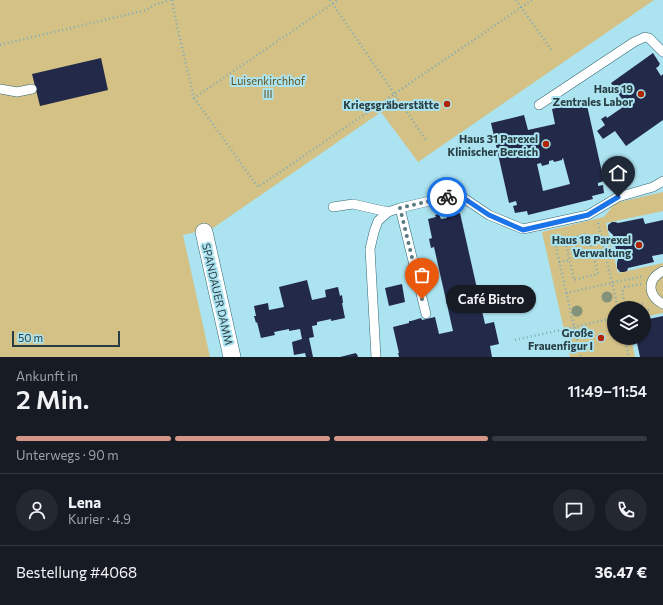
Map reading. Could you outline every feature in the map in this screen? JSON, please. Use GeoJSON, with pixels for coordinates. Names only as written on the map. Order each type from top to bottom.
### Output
{"type":"FeatureCollection","features":[{"type":"Feature","properties":{"kind":"street","name":"SPANDAUER DAMM"},"geometry":{"type":"LineString","coordinates":[[204,232],[232,357]]}},
{"type":"Feature","properties":{"kind":"lane"},"geometry":{"type":"LineString","coordinates":[[539,105],[634,42],[644,37],[649,38],[663,52]]}},
{"type":"Feature","properties":{"kind":"lane"},"geometry":{"type":"LineString","coordinates":[[0,89],[17,92],[32,89]]}},
{"type":"Feature","properties":{"kind":"lane"},"geometry":{"type":"LineString","coordinates":[[376,357],[370,249],[378,221],[388,212],[451,196],[465,199],[489,215],[523,230],[588,215],[618,197],[653,187],[663,181]]}},
{"type":"Feature","properties":{"kind":"lane"},"geometry":{"type":"LineString","coordinates":[[333,208],[353,204],[388,212]]}},
{"type":"Feature","properties":{"kind":"lane"},"geometry":{"type":"LineString","coordinates":[[400,208],[426,314]]}},
{"type":"Feature","properties":{"kind":"lane"},"geometry":{"type":"LineString","coordinates":[[663,271],[656,276],[651,285],[651,291],[654,296],[663,304]]}},
{"type":"Feature","properties":{"kind":"path"},"geometry":{"type":"LineString","coordinates":[[0,44],[146,10],[154,5],[171,0],[194,98],[258,187],[532,0]]}},
{"type":"Feature","properties":{"kind":"path"},"geometry":{"type":"LineString","coordinates":[[330,0],[426,140]]}},
{"type":"Feature","properties":{"kind":"path"},"geometry":{"type":"LineString","coordinates":[[194,98],[338,0]]}},
{"type":"Feature","properties":{"kind":"path"},"geometry":{"type":"LineString","coordinates":[[516,0],[552,51]]}},
{"type":"Feature","properties":{"kind":"path"},"geometry":{"type":"LineString","coordinates":[[596,210],[616,301]]}},
{"type":"Feature","properties":{"kind":"path"},"geometry":{"type":"LineString","coordinates":[[550,223],[581,357]]}},
{"type":"Feature","properties":{"kind":"path"},"geometry":{"type":"LineString","coordinates":[[588,234],[593,254],[598,274],[574,280],[565,239],[588,234]]}},
{"type":"Feature","properties":{"kind":"path"},"geometry":{"type":"LineString","coordinates":[[593,254],[614,249]]}},
{"type":"Feature","properties":{"kind":"path"},"geometry":{"type":"LineString","coordinates":[[560,262],[570,260]]}},
{"type":"Feature","properties":{"kind":"path"},"geometry":{"type":"LineString","coordinates":[[566,294],[646,275]]}},
{"type":"Feature","properties":{"kind":"path"},"geometry":{"type":"LineString","coordinates":[[624,280],[625,287]]}},
{"type":"Feature","properties":{"kind":"path"},"geometry":{"type":"LineString","coordinates":[[614,294],[622,292]]}},
{"type":"Feature","properties":{"kind":"path"},"geometry":{"type":"LineString","coordinates":[[515,340],[607,320]]}},
{"type":"Feature","properties":{"kind":"path"},"geometry":{"type":"LineString","coordinates":[[626,345],[629,357]]}},
{"type":"Feature","properties":{"kind":"green space","name":"Luisenkirchhof III"},"geometry":{"type":"Polygon","coordinates":[[[0,0],[654,0],[418,162],[381,112],[213,228],[183,235],[210,357],[0,357],[0,0]]]}},
{"type":"Feature","properties":{"kind":"green space"},"geometry":{"type":"Polygon","coordinates":[[[663,192],[663,211],[606,223],[618,273],[663,263],[663,313],[651,316],[651,301],[607,301],[607,345],[632,345],[635,357],[570,357],[542,232],[604,217],[615,203],[663,192]]]}},
{"type":"Feature","properties":{"kind":"building","name":"Haus 19 Zentrales Labor"},"geometry":{"type":"Polygon","coordinates":[[[653,53],[660,64],[656,68],[661,76],[663,74],[663,120],[626,146],[615,131],[603,139],[597,131],[605,125],[601,119],[606,116],[607,118],[626,105],[611,83],[653,53]]]}},
{"type":"Feature","properties":{"kind":"building"},"geometry":{"type":"Polygon","coordinates":[[[101,58],[108,90],[40,106],[32,74],[101,58]]]}},
{"type":"Feature","properties":{"kind":"building","name":"Haus 31 Parexel Klinischer Bereich"},"geometry":{"type":"Polygon","coordinates":[[[586,101],[604,181],[598,183],[598,186],[603,185],[604,193],[592,196],[593,199],[528,215],[527,211],[515,213],[513,206],[517,205],[516,201],[509,203],[491,123],[524,115],[528,130],[555,124],[552,109],[586,101]],[[563,158],[562,160],[554,162],[553,160],[549,161],[549,164],[542,166],[541,163],[537,164],[543,191],[570,184],[563,158]]]}},
{"type":"Feature","properties":{"kind":"building"},"geometry":{"type":"Polygon","coordinates":[[[460,213],[485,324],[494,322],[499,344],[490,346],[492,357],[399,357],[393,327],[421,318],[422,320],[435,317],[439,334],[453,331],[434,247],[431,248],[429,239],[432,238],[428,219],[436,217],[435,215],[439,214],[441,219],[447,218],[446,216],[460,213]]]}},
{"type":"Feature","properties":{"kind":"building","name":"Haus 18 Parexel Verwaltung"},"geometry":{"type":"Polygon","coordinates":[[[643,218],[645,224],[663,220],[663,254],[652,256],[654,262],[628,268],[627,271],[620,272],[617,268],[618,259],[613,235],[608,230],[608,225],[612,222],[618,223],[643,218]]]}},
{"type":"Feature","properties":{"kind":"building"},"geometry":{"type":"Polygon","coordinates":[[[307,280],[312,300],[326,297],[325,290],[338,287],[340,296],[342,295],[345,318],[317,322],[317,325],[312,326],[314,337],[309,338],[313,357],[306,357],[305,353],[294,355],[292,342],[302,339],[300,329],[289,331],[289,329],[274,332],[275,335],[261,338],[254,316],[256,316],[254,306],[268,303],[269,310],[284,307],[279,287],[307,280]]]}},
{"type":"Feature","properties":{"kind":"building"},"geometry":{"type":"Polygon","coordinates":[[[402,284],[405,302],[389,306],[385,288],[402,284]]]}},
{"type":"Feature","properties":{"kind":"building"},"geometry":{"type":"Polygon","coordinates":[[[663,316],[663,357],[640,357],[637,345],[651,345],[651,319],[663,316]]]}},
{"type":"Feature","properties":{"kind":"building"},"geometry":{"type":"Polygon","coordinates":[[[356,353],[358,357],[340,357],[356,353]]]}},
{"type":"Feature","properties":{"kind":"way so far"},"geometry":{"type":"LineString","coordinates":[[422,299],[400,208],[447,197]]}},
{"type":"Feature","properties":{"kind":"place","name":"Haus 19 Zentrales Labor"},"geometry":{"type":"Point","coordinates":[641,94]}},
{"type":"Feature","properties":{"kind":"place","name":"Kriegsgräberstätte"},"geometry":{"type":"Point","coordinates":[447,104]}},
{"type":"Feature","properties":{"kind":"place","name":"Haus 31 Parexel Klinischer Bereich"},"geometry":{"type":"Point","coordinates":[546,144]}},
{"type":"Feature","properties":{"kind":"place","name":"Haus 18 Parexel Verwaltung"},"geometry":{"type":"Point","coordinates":[639,245]}},
{"type":"Feature","properties":{"kind":"place","name":"Café Bistro"},"geometry":{"type":"Point","coordinates":[422,299]}},
{"type":"Feature","properties":{"kind":"place","name":"Große Frauenfigur I"},"geometry":{"type":"Point","coordinates":[601,338]}},
{"type":"Feature","properties":{"kind":"route"},"geometry":{"type":"LineString","coordinates":[[447,197],[451,196],[465,199],[489,215],[523,230],[588,215],[618,197]]}}]}
